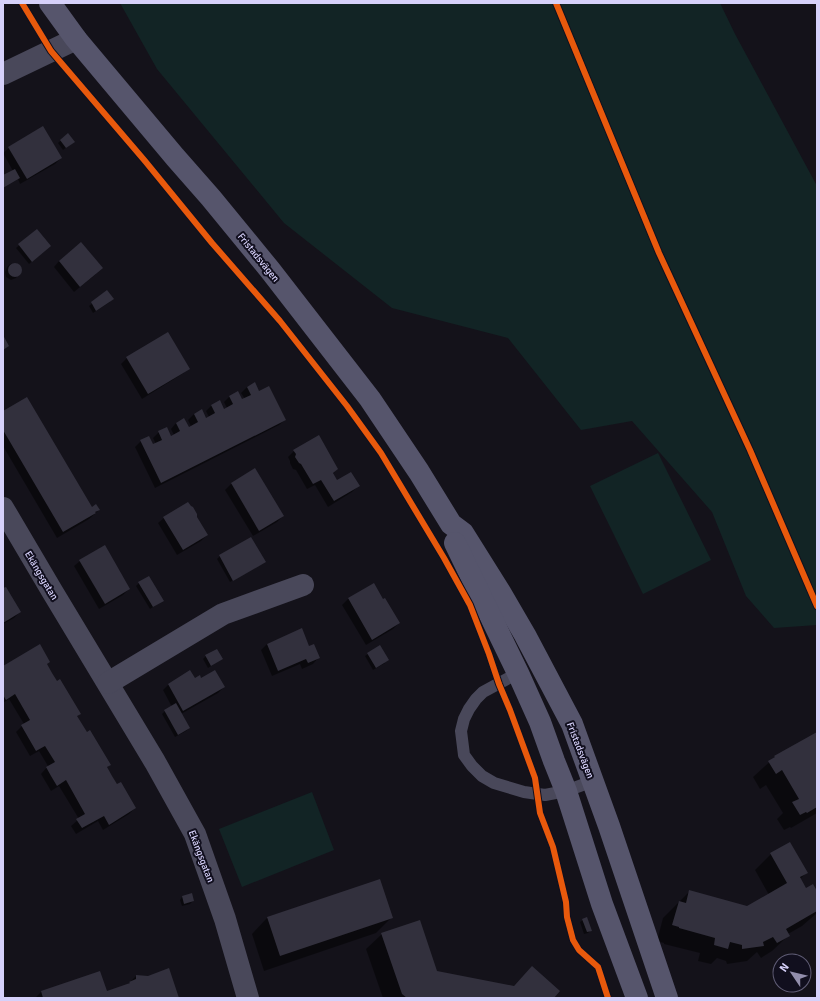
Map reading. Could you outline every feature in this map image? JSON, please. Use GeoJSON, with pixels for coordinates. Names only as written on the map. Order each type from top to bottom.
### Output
{"type":"FeatureCollection","features":[{"type":"Feature","properties":{"kind":"street","name":"Fristadsvägen"},"geometry":{"type":"LineString","coordinates":[[50,3],[76,39],[216,204],[318,331],[370,399],[452,524],[463,533],[500,592],[525,635],[572,724],[612,833],[667,998]]}},
{"type":"Feature","properties":{"kind":"street"},"geometry":{"type":"LineString","coordinates":[[3,74],[76,39]]}},
{"type":"Feature","properties":{"kind":"street","name":"Ekängsgatan"},"geometry":{"type":"LineString","coordinates":[[3,508],[155,762],[195,834],[225,919],[248,998]]}},
{"type":"Feature","properties":{"kind":"street","name":"Fristadsvägen"},"geometry":{"type":"LineString","coordinates":[[452,524],[454,541],[540,722],[566,791],[602,904],[637,998]]}},
{"type":"Feature","properties":{"kind":"street"},"geometry":{"type":"LineString","coordinates":[[108,683],[223,614],[303,585]]}},
{"type":"Feature","properties":{"kind":"lane"},"geometry":{"type":"LineString","coordinates":[[518,673],[483,692],[469,709],[464,719],[461,731],[464,755],[482,776],[494,783],[524,792],[545,795],[566,791],[592,781]]}},
{"type":"Feature","properties":{"kind":"shaded area"},"geometry":{"type":"Polygon","coordinates":[[[120,3],[720,3],[735,34],[817,186],[817,625],[774,628],[746,596],[712,512],[632,421],[581,430],[508,338],[392,308],[284,223],[157,69],[120,3]]]}},
{"type":"Feature","properties":{"kind":"shaded area"},"geometry":{"type":"Polygon","coordinates":[[[658,453],[711,560],[643,594],[590,486],[658,453]]]}},
{"type":"Feature","properties":{"kind":"shaded area"},"geometry":{"type":"Polygon","coordinates":[[[312,792],[334,850],[242,887],[219,829],[312,792]]]}},
{"type":"Feature","properties":{"kind":"building"},"geometry":{"type":"Polygon","coordinates":[[[43,126],[62,158],[27,179],[8,147],[43,126]]]}},
{"type":"Feature","properties":{"kind":"building"},"geometry":{"type":"Polygon","coordinates":[[[68,133],[75,142],[66,148],[60,140],[68,133]]]}},
{"type":"Feature","properties":{"kind":"building"},"geometry":{"type":"Polygon","coordinates":[[[15,169],[20,178],[3,188],[3,175],[15,169]]]}},
{"type":"Feature","properties":{"kind":"building"},"geometry":{"type":"Polygon","coordinates":[[[37,229],[51,246],[32,262],[18,244],[37,229]]]}},
{"type":"Feature","properties":{"kind":"building"},"geometry":{"type":"Polygon","coordinates":[[[81,242],[103,268],[80,287],[59,261],[81,242]]]}},
{"type":"Feature","properties":{"kind":"building"},"geometry":{"type":"Polygon","coordinates":[[[12,263],[18,263],[22,267],[22,273],[18,277],[12,277],[8,273],[8,267],[12,263]]]}},
{"type":"Feature","properties":{"kind":"building"},"geometry":{"type":"Polygon","coordinates":[[[107,290],[114,299],[96,311],[91,302],[107,290]]]}},
{"type":"Feature","properties":{"kind":"building"},"geometry":{"type":"Polygon","coordinates":[[[168,332],[190,369],[148,394],[126,357],[168,332]]]}},
{"type":"Feature","properties":{"kind":"building"},"geometry":{"type":"Polygon","coordinates":[[[3,335],[9,346],[3,350],[3,335]]]}},
{"type":"Feature","properties":{"kind":"building"},"geometry":{"type":"Polygon","coordinates":[[[255,382],[259,391],[269,386],[286,420],[161,483],[140,440],[149,436],[153,444],[162,440],[158,431],[167,427],[171,436],[180,431],[176,423],[184,418],[189,427],[198,422],[194,414],[202,409],[206,418],[215,413],[211,405],[220,400],[224,409],[233,404],[229,396],[238,391],[242,399],[251,395],[247,387],[255,382]]]}},
{"type":"Feature","properties":{"kind":"building"},"geometry":{"type":"Polygon","coordinates":[[[27,397],[92,507],[96,504],[100,510],[63,532],[3,430],[3,411],[27,397]]]}},
{"type":"Feature","properties":{"kind":"building"},"geometry":{"type":"Polygon","coordinates":[[[319,435],[338,469],[333,473],[337,480],[351,472],[360,486],[334,501],[321,480],[313,484],[295,457],[296,454],[293,450],[319,435]]]}},
{"type":"Feature","properties":{"kind":"building"},"geometry":{"type":"Polygon","coordinates":[[[255,468],[284,516],[259,531],[231,483],[255,468]]]}},
{"type":"Feature","properties":{"kind":"building"},"geometry":{"type":"Polygon","coordinates":[[[188,502],[193,507],[208,535],[183,550],[163,517],[188,502]]]}},
{"type":"Feature","properties":{"kind":"building"},"geometry":{"type":"Polygon","coordinates":[[[251,537],[266,562],[233,581],[219,555],[251,537]]]}},
{"type":"Feature","properties":{"kind":"building"},"geometry":{"type":"Polygon","coordinates":[[[105,545],[130,589],[105,604],[79,560],[105,545]]]}},
{"type":"Feature","properties":{"kind":"building"},"geometry":{"type":"Polygon","coordinates":[[[149,576],[164,601],[153,607],[138,582],[149,576]]]}},
{"type":"Feature","properties":{"kind":"building"},"geometry":{"type":"Polygon","coordinates":[[[374,583],[400,623],[372,640],[348,598],[374,583]]]}},
{"type":"Feature","properties":{"kind":"building"},"geometry":{"type":"Polygon","coordinates":[[[6,587],[21,612],[3,623],[3,588],[6,587]]]}},
{"type":"Feature","properties":{"kind":"building"},"geometry":{"type":"Polygon","coordinates":[[[302,628],[309,646],[314,644],[320,658],[308,663],[306,659],[278,671],[267,644],[302,628]]]}},
{"type":"Feature","properties":{"kind":"building"},"geometry":{"type":"Polygon","coordinates":[[[40,644],[50,662],[47,664],[52,673],[57,681],[60,679],[81,714],[77,716],[87,732],[90,730],[111,765],[107,767],[112,776],[117,784],[121,782],[136,808],[109,825],[104,816],[82,828],[76,819],[85,814],[66,780],[57,786],[51,776],[46,767],[55,762],[45,746],[36,751],[21,725],[30,720],[15,694],[6,700],[3,695],[3,666],[40,644]]]}},
{"type":"Feature","properties":{"kind":"building"},"geometry":{"type":"Polygon","coordinates":[[[380,645],[389,660],[376,668],[367,653],[380,645]]]}},
{"type":"Feature","properties":{"kind":"building"},"geometry":{"type":"Polygon","coordinates":[[[217,649],[223,659],[211,666],[205,655],[217,649]]]}},
{"type":"Feature","properties":{"kind":"building"},"geometry":{"type":"Polygon","coordinates":[[[190,670],[195,678],[200,675],[201,678],[215,670],[225,687],[183,711],[168,684],[190,670]]]}},
{"type":"Feature","properties":{"kind":"building"},"geometry":{"type":"Polygon","coordinates":[[[176,703],[190,728],[178,735],[164,710],[176,703]]]}},
{"type":"Feature","properties":{"kind":"building"},"geometry":{"type":"Polygon","coordinates":[[[817,732],[817,807],[800,815],[792,802],[799,799],[782,770],[776,774],[768,761],[775,757],[774,756],[817,732]]]}},
{"type":"Feature","properties":{"kind":"building"},"geometry":{"type":"Polygon","coordinates":[[[790,842],[808,873],[800,877],[806,888],[813,884],[817,891],[817,911],[786,929],[790,936],[777,943],[773,937],[763,942],[764,946],[742,949],[742,945],[730,942],[728,949],[714,945],[715,938],[672,925],[679,901],[686,903],[689,890],[747,906],[787,883],[770,853],[790,842]]]}},
{"type":"Feature","properties":{"kind":"building"},"geometry":{"type":"Polygon","coordinates":[[[380,879],[393,918],[280,956],[267,917],[380,879]]]}},
{"type":"Feature","properties":{"kind":"building"},"geometry":{"type":"Polygon","coordinates":[[[192,893],[194,901],[184,904],[182,896],[192,893]]]}},
{"type":"Feature","properties":{"kind":"building"},"geometry":{"type":"Polygon","coordinates":[[[587,917],[592,931],[587,932],[582,919],[587,917]]]}},
{"type":"Feature","properties":{"kind":"building"},"geometry":{"type":"Polygon","coordinates":[[[420,920],[437,971],[514,986],[532,966],[560,991],[554,998],[407,998],[402,994],[381,933],[420,920]]]}},
{"type":"Feature","properties":{"kind":"building"},"geometry":{"type":"Polygon","coordinates":[[[169,968],[179,998],[43,998],[41,991],[100,971],[107,991],[130,983],[129,982],[136,979],[136,975],[148,976],[169,968]]]}},
{"type":"Feature","properties":{"kind":"cycle path"},"geometry":{"type":"LineString","coordinates":[[22,3],[51,51],[145,161],[212,243],[280,321],[347,406],[381,453],[444,558],[470,605],[535,778],[540,813],[553,847],[573,940],[579,950],[598,967],[608,998]]}},
{"type":"Feature","properties":{"kind":"cycle path"},"geometry":{"type":"LineString","coordinates":[[556,3],[659,253],[750,450],[817,606]]}}]}
